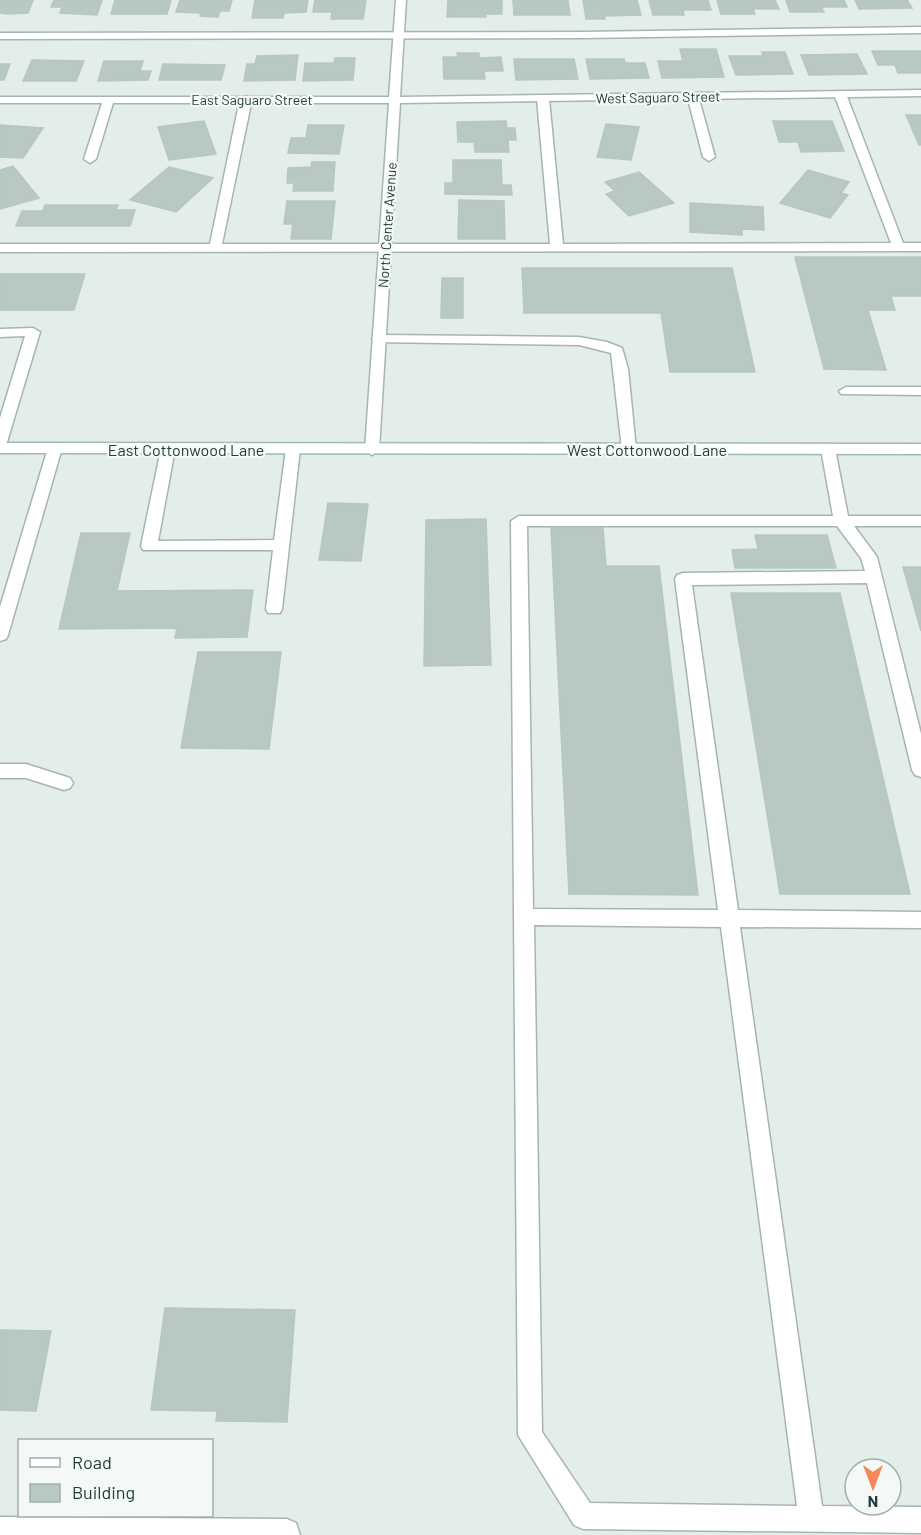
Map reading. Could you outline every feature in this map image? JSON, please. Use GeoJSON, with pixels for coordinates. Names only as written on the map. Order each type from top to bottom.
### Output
{"type":"FeatureCollection","features":[{"type":"Feature","properties":{"kind":"street","name":"North Center Avenue"},"geometry":{"type":"LineString","coordinates":[[372,450],[401,0]]}},
{"type":"Feature","properties":{"kind":"street"},"geometry":{"type":"LineString","coordinates":[[0,36],[399,36],[921,30]]}},
{"type":"Feature","properties":{"kind":"street","name":"West Saguaro Street"},"geometry":{"type":"LineString","coordinates":[[395,100],[921,93]]}},
{"type":"Feature","properties":{"kind":"street"},"geometry":{"type":"LineString","coordinates":[[840,94],[899,248]]}},
{"type":"Feature","properties":{"kind":"street"},"geometry":{"type":"LineString","coordinates":[[693,97],[709,157]]}},
{"type":"Feature","properties":{"kind":"street"},"geometry":{"type":"LineString","coordinates":[[90,159],[109,99]]}},
{"type":"Feature","properties":{"kind":"street"},"geometry":{"type":"LineString","coordinates":[[215,248],[246,99]]}},
{"type":"Feature","properties":{"kind":"street"},"geometry":{"type":"LineString","coordinates":[[543,99],[557,248]]}},
{"type":"Feature","properties":{"kind":"street","name":"East Saguaro Street"},"geometry":{"type":"LineString","coordinates":[[0,100],[395,100]]}},
{"type":"Feature","properties":{"kind":"street"},"geometry":{"type":"LineString","coordinates":[[0,248],[921,248]]}},
{"type":"Feature","properties":{"kind":"street"},"geometry":{"type":"LineString","coordinates":[[0,333],[33,333],[0,442]]}},
{"type":"Feature","properties":{"kind":"street"},"geometry":{"type":"LineString","coordinates":[[379,339],[579,341],[603,345],[617,351],[629,449]]}},
{"type":"Feature","properties":{"kind":"street"},"geometry":{"type":"LineString","coordinates":[[0,388],[16,388]]}},
{"type":"Feature","properties":{"kind":"street"},"geometry":{"type":"LineString","coordinates":[[846,391],[921,391]]}},
{"type":"Feature","properties":{"kind":"street","name":"East Cottonwood Lane"},"geometry":{"type":"LineString","coordinates":[[0,448],[372,450]]}},
{"type":"Feature","properties":{"kind":"street"},"geometry":{"type":"LineString","coordinates":[[0,635],[55,448]]}},
{"type":"Feature","properties":{"kind":"street"},"geometry":{"type":"LineString","coordinates":[[168,449],[149,546],[282,544]]}},
{"type":"Feature","properties":{"kind":"street"},"geometry":{"type":"LineString","coordinates":[[274,609],[293,449]]}},
{"type":"Feature","properties":{"kind":"street"},"geometry":{"type":"LineString","coordinates":[[828,449],[841,520],[869,557],[921,770]]}},
{"type":"Feature","properties":{"kind":"street","name":"West Cottonwood Lane"},"geometry":{"type":"LineString","coordinates":[[372,450],[921,449]]}},
{"type":"Feature","properties":{"kind":"street"},"geometry":{"type":"LineString","coordinates":[[921,521],[519,520],[530,1435],[584,1516],[921,1520]]}},
{"type":"Feature","properties":{"kind":"street"},"geometry":{"type":"LineString","coordinates":[[811,1518],[683,579],[874,577]]}},
{"type":"Feature","properties":{"kind":"street"},"geometry":{"type":"LineString","coordinates":[[0,771],[26,771],[64,783]]}},
{"type":"Feature","properties":{"kind":"street"},"geometry":{"type":"LineString","coordinates":[[524,917],[921,920]]}},
{"type":"Feature","properties":{"kind":"street"},"geometry":{"type":"LineString","coordinates":[[0,1530],[287,1533]]}},
{"type":"Feature","properties":{"kind":"building"},"geometry":{"type":"Polygon","coordinates":[[[0,0],[33,0],[28,13],[8,14],[0,13],[0,0]]]}},
{"type":"Feature","properties":{"kind":"building"},"geometry":{"type":"Polygon","coordinates":[[[54,0],[102,0],[97,15],[60,13],[62,7],[51,7],[54,0]]]}},
{"type":"Feature","properties":{"kind":"building"},"geometry":{"type":"Polygon","coordinates":[[[115,0],[171,0],[167,14],[111,14],[115,0]]]}},
{"type":"Feature","properties":{"kind":"building"},"geometry":{"type":"Polygon","coordinates":[[[180,0],[232,0],[229,11],[220,11],[218,17],[200,16],[201,13],[176,12],[180,0]]]}},
{"type":"Feature","properties":{"kind":"building"},"geometry":{"type":"Polygon","coordinates":[[[255,0],[308,0],[306,12],[284,13],[283,18],[252,18],[255,0]]]}},
{"type":"Feature","properties":{"kind":"building"},"geometry":{"type":"Polygon","coordinates":[[[315,0],[366,0],[363,19],[331,19],[332,12],[313,12],[315,0]]]}},
{"type":"Feature","properties":{"kind":"building"},"geometry":{"type":"Polygon","coordinates":[[[448,0],[502,0],[502,14],[486,14],[486,17],[447,17],[448,0]]]}},
{"type":"Feature","properties":{"kind":"building"},"geometry":{"type":"Polygon","coordinates":[[[513,0],[568,0],[570,15],[514,15],[513,0]]]}},
{"type":"Feature","properties":{"kind":"building"},"geometry":{"type":"Polygon","coordinates":[[[583,0],[637,0],[641,15],[586,19],[583,0]]]}},
{"type":"Feature","properties":{"kind":"building"},"geometry":{"type":"Polygon","coordinates":[[[649,0],[708,0],[711,10],[683,10],[684,15],[653,15],[649,0]]]}},
{"type":"Feature","properties":{"kind":"building"},"geometry":{"type":"Polygon","coordinates":[[[717,0],[775,0],[779,9],[753,9],[755,14],[721,14],[717,0]]]}},
{"type":"Feature","properties":{"kind":"building"},"geometry":{"type":"Polygon","coordinates":[[[786,0],[844,0],[847,7],[821,7],[824,12],[790,12],[786,0]]]}},
{"type":"Feature","properties":{"kind":"building"},"geometry":{"type":"Polygon","coordinates":[[[855,0],[907,0],[912,8],[859,9],[855,0]]]}},
{"type":"Feature","properties":{"kind":"building"},"geometry":{"type":"Polygon","coordinates":[[[680,49],[716,49],[724,77],[662,78],[658,61],[683,61],[680,49]]]}},
{"type":"Feature","properties":{"kind":"building"},"geometry":{"type":"Polygon","coordinates":[[[872,51],[921,51],[921,73],[898,73],[895,65],[878,65],[872,51]]]}},
{"type":"Feature","properties":{"kind":"building"},"geometry":{"type":"Polygon","coordinates":[[[762,52],[785,52],[793,74],[736,75],[729,56],[763,56],[762,52]]]}},
{"type":"Feature","properties":{"kind":"building"},"geometry":{"type":"Polygon","coordinates":[[[457,53],[479,53],[479,58],[501,57],[503,71],[484,71],[485,79],[444,79],[443,57],[458,57],[457,53]]]}},
{"type":"Feature","properties":{"kind":"building"},"geometry":{"type":"Polygon","coordinates":[[[857,54],[867,74],[809,75],[801,55],[857,54]]]}},
{"type":"Feature","properties":{"kind":"building"},"geometry":{"type":"Polygon","coordinates":[[[298,55],[295,80],[244,81],[247,64],[255,64],[257,56],[298,55]]]}},
{"type":"Feature","properties":{"kind":"building"},"geometry":{"type":"Polygon","coordinates":[[[335,58],[355,58],[353,80],[303,81],[305,63],[334,63],[335,58]]]}},
{"type":"Feature","properties":{"kind":"building"},"geometry":{"type":"Polygon","coordinates":[[[514,59],[574,59],[578,79],[516,80],[514,59]]]}},
{"type":"Feature","properties":{"kind":"building"},"geometry":{"type":"Polygon","coordinates":[[[586,59],[624,59],[625,63],[645,63],[649,78],[590,79],[586,59]]]}},
{"type":"Feature","properties":{"kind":"building"},"geometry":{"type":"Polygon","coordinates":[[[32,60],[84,61],[76,81],[23,81],[32,60]]]}},
{"type":"Feature","properties":{"kind":"building"},"geometry":{"type":"Polygon","coordinates":[[[104,61],[143,61],[140,71],[151,71],[148,80],[98,81],[104,61]]]}},
{"type":"Feature","properties":{"kind":"building"},"geometry":{"type":"Polygon","coordinates":[[[0,64],[10,64],[4,80],[0,80],[0,64]]]}},
{"type":"Feature","properties":{"kind":"building"},"geometry":{"type":"Polygon","coordinates":[[[163,64],[225,65],[221,80],[159,80],[163,64]]]}},
{"type":"Feature","properties":{"kind":"building"},"geometry":{"type":"Polygon","coordinates":[[[906,115],[921,115],[921,145],[919,145],[906,115]]]}},
{"type":"Feature","properties":{"kind":"building"},"geometry":{"type":"Polygon","coordinates":[[[204,121],[216,154],[169,160],[158,127],[204,121]]]}},
{"type":"Feature","properties":{"kind":"building"},"geometry":{"type":"Polygon","coordinates":[[[506,121],[507,128],[515,128],[516,140],[508,140],[509,152],[475,152],[474,142],[458,142],[457,122],[506,121]]]}},
{"type":"Feature","properties":{"kind":"building"},"geometry":{"type":"Polygon","coordinates":[[[773,121],[832,121],[844,151],[801,152],[798,142],[779,142],[773,121]]]}},
{"type":"Feature","properties":{"kind":"building"},"geometry":{"type":"Polygon","coordinates":[[[606,124],[639,127],[631,160],[597,157],[606,124]]]}},
{"type":"Feature","properties":{"kind":"building"},"geometry":{"type":"Polygon","coordinates":[[[0,125],[43,128],[23,158],[0,157],[0,125]]]}},
{"type":"Feature","properties":{"kind":"building"},"geometry":{"type":"Polygon","coordinates":[[[308,125],[344,125],[339,154],[288,153],[291,138],[306,138],[308,125]]]}},
{"type":"Feature","properties":{"kind":"building"},"geometry":{"type":"Polygon","coordinates":[[[453,160],[501,160],[502,185],[511,185],[512,195],[445,194],[445,183],[453,183],[453,160]]]}},
{"type":"Feature","properties":{"kind":"building"},"geometry":{"type":"Polygon","coordinates":[[[312,162],[335,162],[333,191],[293,191],[294,183],[287,183],[288,168],[311,167],[312,162]]]}},
{"type":"Feature","properties":{"kind":"building"},"geometry":{"type":"Polygon","coordinates":[[[13,166],[39,198],[0,209],[0,170],[13,166]]]}},
{"type":"Feature","properties":{"kind":"building"},"geometry":{"type":"Polygon","coordinates":[[[169,167],[213,178],[176,212],[130,200],[169,167]]]}},
{"type":"Feature","properties":{"kind":"building"},"geometry":{"type":"Polygon","coordinates":[[[808,170],[849,182],[841,193],[848,195],[830,218],[780,203],[808,170]]]}},
{"type":"Feature","properties":{"kind":"building"},"geometry":{"type":"Polygon","coordinates":[[[639,172],[674,203],[629,216],[606,194],[615,191],[605,182],[639,172]]]}},
{"type":"Feature","properties":{"kind":"building"},"geometry":{"type":"Polygon","coordinates":[[[459,200],[504,201],[505,239],[458,239],[459,200]]]}},
{"type":"Feature","properties":{"kind":"building"},"geometry":{"type":"Polygon","coordinates":[[[287,201],[335,201],[331,239],[291,239],[293,224],[284,224],[287,201]]]}},
{"type":"Feature","properties":{"kind":"building"},"geometry":{"type":"Polygon","coordinates":[[[690,203],[763,207],[764,230],[742,229],[742,235],[690,232],[690,203]]]}},
{"type":"Feature","properties":{"kind":"building"},"geometry":{"type":"Polygon","coordinates":[[[45,205],[118,205],[116,210],[135,210],[130,226],[16,226],[22,211],[43,211],[45,205]]]}},
{"type":"Feature","properties":{"kind":"building"},"geometry":{"type":"Polygon","coordinates":[[[795,257],[921,257],[921,296],[891,296],[895,310],[868,310],[886,370],[824,369],[795,257]]]}},
{"type":"Feature","properties":{"kind":"building"},"geometry":{"type":"Polygon","coordinates":[[[522,268],[732,268],[755,372],[670,372],[661,313],[524,313],[522,268]]]}},
{"type":"Feature","properties":{"kind":"building"},"geometry":{"type":"Polygon","coordinates":[[[0,274],[85,274],[74,310],[0,310],[0,274]]]}},
{"type":"Feature","properties":{"kind":"building"},"geometry":{"type":"Polygon","coordinates":[[[442,278],[463,278],[463,318],[441,318],[442,278]]]}},
{"type":"Feature","properties":{"kind":"building"},"geometry":{"type":"Polygon","coordinates":[[[328,503],[368,504],[361,561],[319,560],[328,503]]]}},
{"type":"Feature","properties":{"kind":"building"},"geometry":{"type":"Polygon","coordinates":[[[486,519],[491,665],[424,666],[426,520],[486,519]]]}},
{"type":"Feature","properties":{"kind":"building"},"geometry":{"type":"Polygon","coordinates":[[[551,528],[603,528],[606,566],[659,566],[698,895],[569,894],[551,528]]]}},
{"type":"Feature","properties":{"kind":"building"},"geometry":{"type":"Polygon","coordinates":[[[81,533],[130,533],[117,591],[253,590],[247,637],[175,638],[177,628],[59,629],[81,533]]]}},
{"type":"Feature","properties":{"kind":"building"},"geometry":{"type":"Polygon","coordinates":[[[755,535],[827,535],[836,568],[735,568],[732,550],[758,549],[755,535]]]}},
{"type":"Feature","properties":{"kind":"building"},"geometry":{"type":"Polygon","coordinates":[[[903,567],[921,567],[921,631],[903,567]]]}},
{"type":"Feature","properties":{"kind":"building"},"geometry":{"type":"Polygon","coordinates":[[[731,593],[840,593],[910,894],[780,894],[731,593]]]}},
{"type":"Feature","properties":{"kind":"building"},"geometry":{"type":"Polygon","coordinates":[[[198,652],[281,652],[269,749],[181,748],[198,652]]]}},
{"type":"Feature","properties":{"kind":"building"},"geometry":{"type":"Polygon","coordinates":[[[165,1308],[295,1310],[287,1422],[216,1421],[217,1411],[151,1410],[165,1308]]]}},
{"type":"Feature","properties":{"kind":"building"},"geometry":{"type":"Polygon","coordinates":[[[0,1330],[51,1331],[36,1411],[0,1410],[0,1330]]]}}]}
